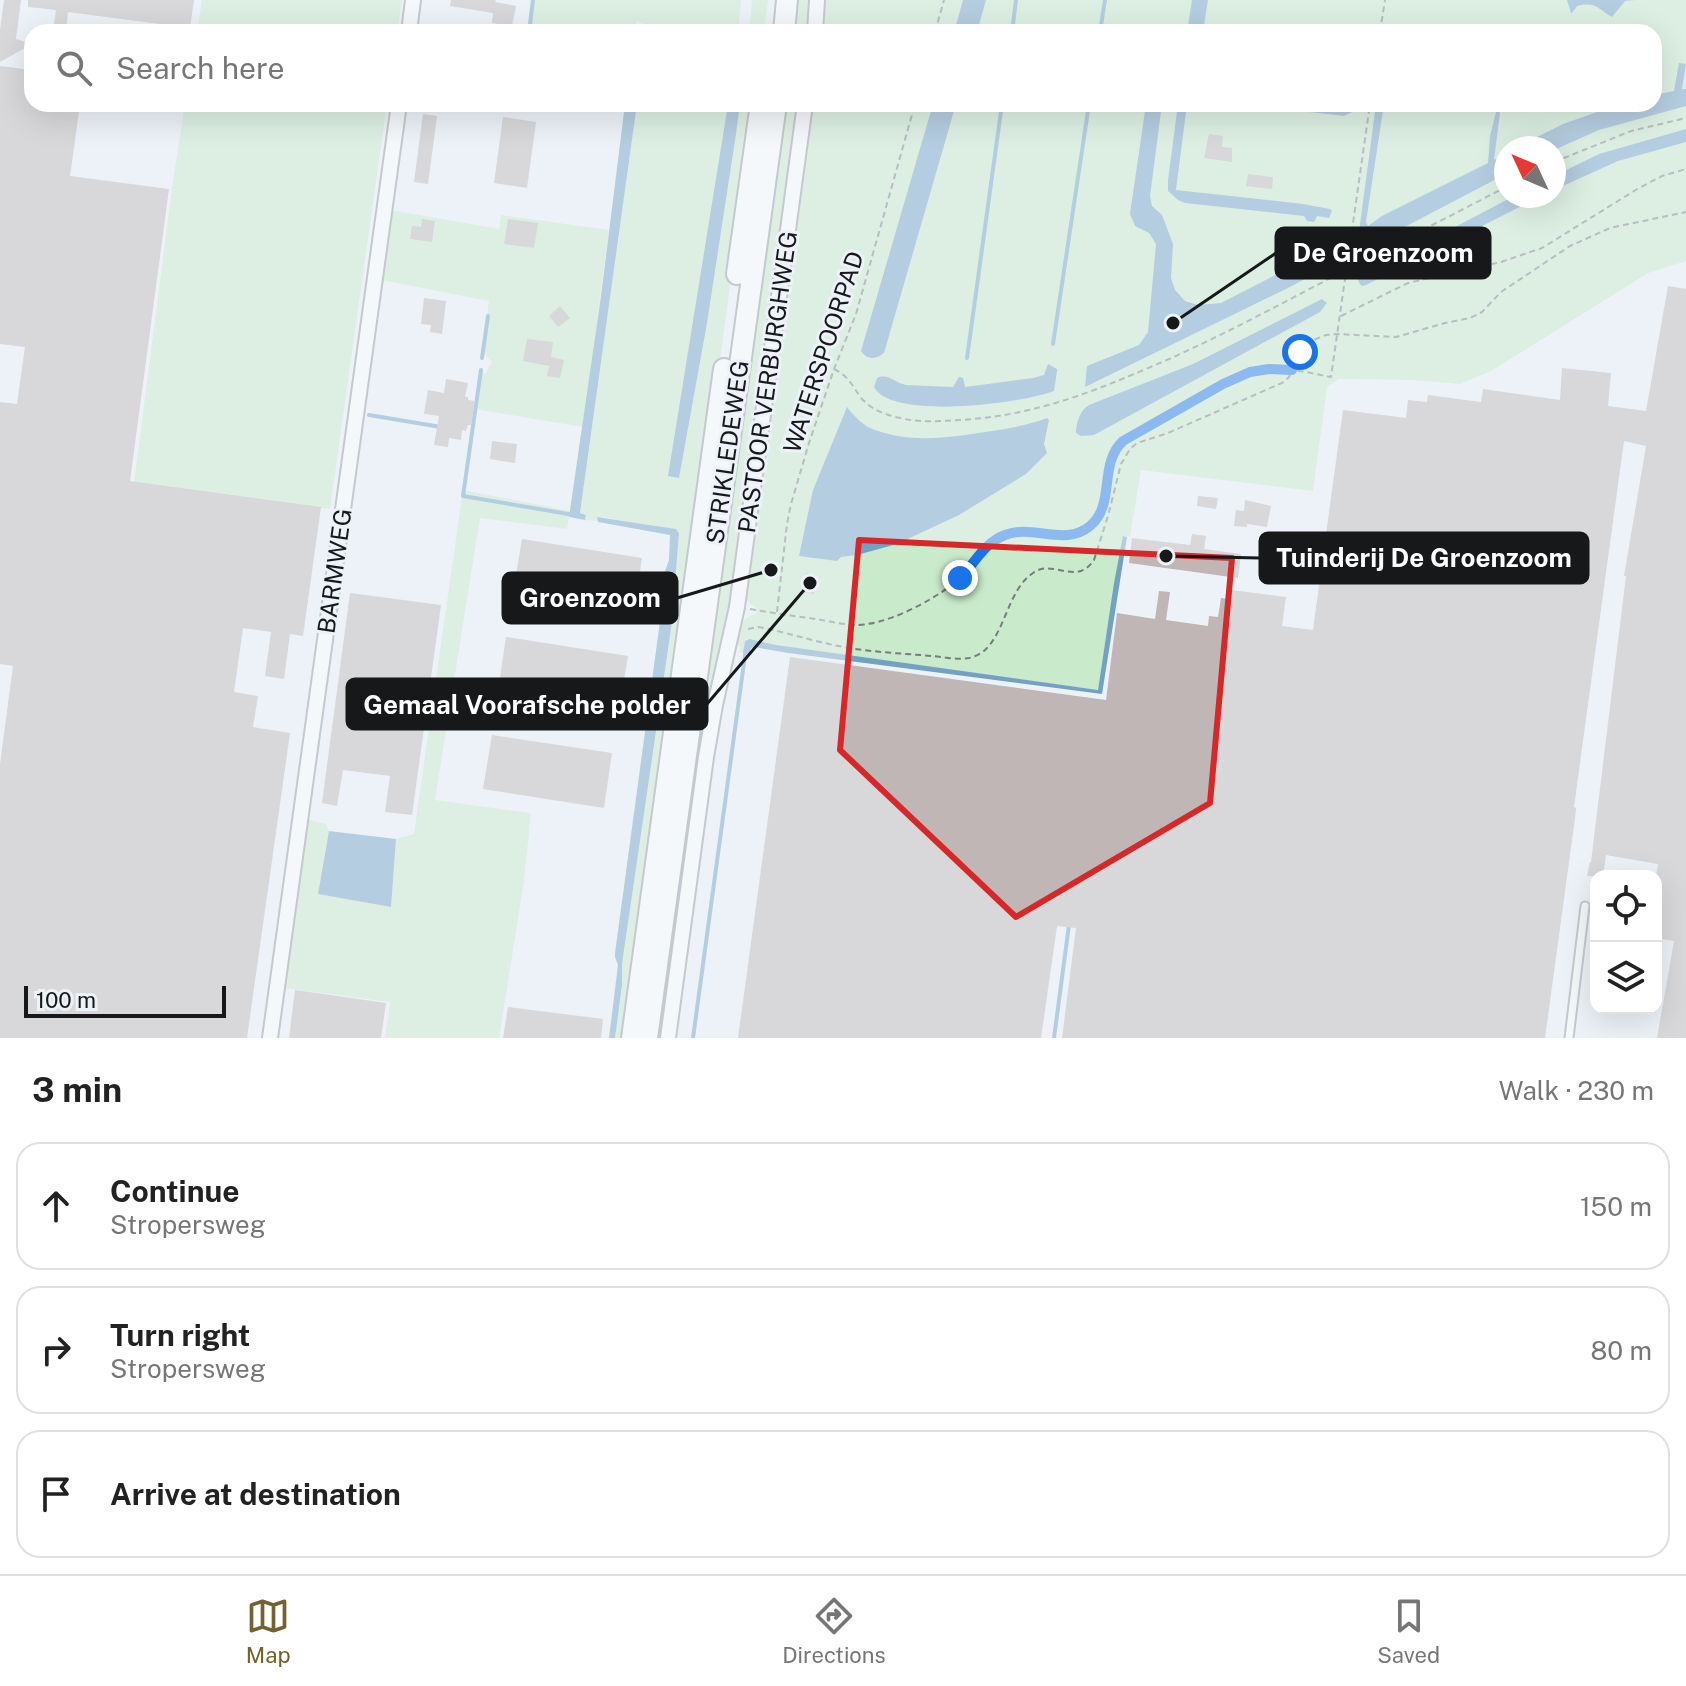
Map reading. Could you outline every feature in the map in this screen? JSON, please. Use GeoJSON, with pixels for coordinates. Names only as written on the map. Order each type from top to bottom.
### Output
{"type":"FeatureCollection","features":[{"type":"Feature","properties":{"kind":"main road"},"geometry":{"type":"LineString","coordinates":[[771,24],[773,0]]}},
{"type":"Feature","properties":{"kind":"main road"},"geometry":{"type":"LineString","coordinates":[[785,24],[787,0]]}},
{"type":"Feature","properties":{"kind":"main road","name":"STRIKLEDEWEG"},"geometry":{"type":"LineString","coordinates":[[632,1038],[760,112]]}},
{"type":"Feature","properties":{"kind":"main road","name":"STRIKLEDEWEG"},"geometry":{"type":"LineString","coordinates":[[647,1038],[775,112]]}},
{"type":"Feature","properties":{"kind":"street"},"geometry":{"type":"LineString","coordinates":[[410,24],[413,0]]}},
{"type":"Feature","properties":{"kind":"street"},"geometry":{"type":"LineString","coordinates":[[816,24],[817,0]]}},
{"type":"Feature","properties":{"kind":"street","name":"BARMWEG"},"geometry":{"type":"LineString","coordinates":[[270,1038],[398,112]]}},
{"type":"Feature","properties":{"kind":"street","name":"PASTOOR VERBURGHWEG"},"geometry":{"type":"LineString","coordinates":[[668,1038],[706,757],[737,607],[804,112]]}},
{"type":"Feature","properties":{"kind":"lane"},"geometry":{"type":"LineString","coordinates":[[1569,1038],[1585,906]]}},
{"type":"Feature","properties":{"kind":"path"},"geometry":{"type":"LineString","coordinates":[[937,24],[944,0]]}},
{"type":"Feature","properties":{"kind":"path"},"geometry":{"type":"LineString","coordinates":[[1381,24],[1385,0]]}},
{"type":"Feature","properties":{"kind":"path","name":"WATERSPOORPAD"},"geometry":{"type":"LineString","coordinates":[[777,614],[789,514],[809,443],[856,314],[913,112]]}},
{"type":"Feature","properties":{"kind":"path"},"geometry":{"type":"LineString","coordinates":[[737,607],[852,625],[878,621],[915,607],[950,586],[986,547],[1005,535],[1027,531],[1061,536],[1082,532],[1091,526],[1103,507],[1112,455],[1123,441],[1223,384],[1250,372],[1269,369],[1331,377],[1369,112]]}},
{"type":"Feature","properties":{"kind":"path"},"geometry":{"type":"LineString","coordinates":[[1566,157],[1631,131],[1686,118]]}},
{"type":"Feature","properties":{"kind":"path"},"geometry":{"type":"LineString","coordinates":[[1339,316],[1408,283],[1501,262],[1542,248],[1639,188],[1662,176],[1686,169]]}},
{"type":"Feature","properties":{"kind":"path"},"geometry":{"type":"LineString","coordinates":[[834,369],[852,382],[870,406],[899,418],[934,421],[1028,411],[1068,400],[1134,374],[1225,333],[1338,274],[1352,270],[1355,265],[1494,193]]}},
{"type":"Feature","properties":{"kind":"path"},"geometry":{"type":"LineString","coordinates":[[743,634],[758,627],[833,645],[957,658],[978,655],[993,639],[1019,588],[1034,571],[1075,573],[1090,567],[1108,516],[1121,464],[1137,443],[1168,433],[1284,382],[1306,345],[1326,335],[1396,337],[1470,318],[1482,312],[1501,292],[1570,246],[1610,228],[1686,212]]}},
{"type":"Feature","properties":{"kind":"highlighted area"},"geometry":{"type":"Polygon","coordinates":[[[859,540],[1232,558],[1210,803],[1016,917],[840,750],[859,540]]]}},
{"type":"Feature","properties":{"kind":"green space"},"geometry":{"type":"Polygon","coordinates":[[[202,0],[402,0],[398,24],[198,24],[202,0]]]}},
{"type":"Feature","properties":{"kind":"green space"},"geometry":{"type":"Polygon","coordinates":[[[535,0],[741,0],[739,24],[645,24],[636,21],[636,24],[531,24],[535,0]]]}},
{"type":"Feature","properties":{"kind":"green space"},"geometry":{"type":"Polygon","coordinates":[[[752,0],[768,0],[765,24],[750,24],[752,0]]]}},
{"type":"Feature","properties":{"kind":"green space"},"geometry":{"type":"Polygon","coordinates":[[[790,0],[811,0],[809,24],[788,24],[790,0]]]}},
{"type":"Feature","properties":{"kind":"green space"},"geometry":{"type":"Polygon","coordinates":[[[822,0],[1686,0],[1686,261],[1648,273],[1491,371],[1460,384],[1339,379],[1327,387],[1313,491],[1141,470],[1130,537],[1124,536],[1098,690],[752,643],[752,640],[746,639],[743,653],[736,645],[741,625],[746,618],[756,614],[756,608],[745,597],[809,112],[1662,112],[1662,24],[820,24],[822,0]]]}},
{"type":"Feature","properties":{"kind":"green space"},"geometry":{"type":"Polygon","coordinates":[[[184,112],[386,112],[330,509],[134,483],[184,112]]]}},
{"type":"Feature","properties":{"kind":"green space"},"geometry":{"type":"Polygon","coordinates":[[[636,112],[727,112],[673,446],[727,189],[739,112],[754,112],[627,1038],[615,1038],[622,964],[672,622],[679,533],[675,529],[602,517],[597,521],[585,520],[586,515],[580,513],[636,112]]]}},
{"type":"Feature","properties":{"kind":"green space"},"geometry":{"type":"Polygon","coordinates":[[[777,112],[798,112],[732,597],[662,1038],[650,1038],[777,112]]]}},
{"type":"Feature","properties":{"kind":"green space"},"geometry":{"type":"Polygon","coordinates":[[[391,210],[499,229],[501,215],[609,230],[583,427],[475,409],[479,372],[485,374],[492,362],[482,351],[489,301],[382,280],[391,210]]]}},
{"type":"Feature","properties":{"kind":"green space"},"geometry":{"type":"Polygon","coordinates":[[[463,490],[570,511],[567,529],[480,518],[435,800],[531,813],[524,881],[499,1038],[385,1038],[390,1002],[276,987],[301,818],[326,824],[329,831],[318,894],[391,906],[396,839],[414,834],[463,490]]]}},
{"type":"Feature","properties":{"kind":"water"},"geometry":{"type":"Polygon","coordinates":[[[963,0],[986,0],[979,24],[956,24],[963,0]]]}},
{"type":"Feature","properties":{"kind":"water"},"geometry":{"type":"Polygon","coordinates":[[[1192,0],[1208,0],[1204,24],[1188,24],[1192,0]]]}},
{"type":"Feature","properties":{"kind":"water"},"geometry":{"type":"Polygon","coordinates":[[[1567,0],[1635,0],[1625,1],[1612,17],[1589,4],[1577,6],[1571,13],[1567,0]]]}},
{"type":"Feature","properties":{"kind":"water"},"geometry":{"type":"Polygon","coordinates":[[[1679,63],[1686,64],[1682,89],[1686,89],[1686,106],[1599,130],[1566,145],[1566,136],[1539,136],[1597,112],[1662,112],[1662,93],[1674,91],[1679,63]]]}},
{"type":"Feature","properties":{"kind":"water"},"geometry":{"type":"Polygon","coordinates":[[[624,112],[636,112],[580,513],[586,515],[585,520],[569,517],[624,112]]]}},
{"type":"Feature","properties":{"kind":"water"},"geometry":{"type":"Polygon","coordinates":[[[727,112],[739,112],[707,323],[679,478],[668,476],[727,112]]]}},
{"type":"Feature","properties":{"kind":"water"},"geometry":{"type":"Polygon","coordinates":[[[931,112],[954,112],[884,353],[869,358],[861,351],[931,112]]]}},
{"type":"Feature","properties":{"kind":"water"},"geometry":{"type":"Polygon","coordinates":[[[1145,112],[1161,112],[1150,196],[1152,206],[1162,215],[1173,244],[1171,278],[1175,290],[1185,301],[1198,305],[1221,303],[1359,232],[1375,112],[1383,112],[1366,222],[1368,226],[1488,163],[1490,136],[1496,112],[1500,113],[1497,136],[1494,136],[1494,180],[1286,289],[1085,387],[1087,366],[1139,345],[1148,332],[1156,244],[1149,233],[1135,226],[1130,214],[1145,112]]]}},
{"type":"Feature","properties":{"kind":"water"},"geometry":{"type":"Polygon","coordinates":[[[1177,112],[1186,112],[1176,190],[1303,204],[1332,211],[1329,218],[1317,216],[1314,222],[1307,221],[1304,216],[1185,203],[1168,191],[1177,112]]]}},
{"type":"Feature","properties":{"kind":"water"},"geometry":{"type":"Polygon","coordinates":[[[1309,112],[1352,112],[1344,116],[1309,112]]]}},
{"type":"Feature","properties":{"kind":"water"},"geometry":{"type":"Polygon","coordinates":[[[1686,129],[1686,142],[1618,161],[1566,185],[1566,170],[1599,154],[1686,129]]]}},
{"type":"Feature","properties":{"kind":"water"},"geometry":{"type":"Polygon","coordinates":[[[1494,207],[1517,208],[1366,285],[1359,283],[1360,277],[1494,207]]]}},
{"type":"Feature","properties":{"kind":"water"},"geometry":{"type":"Polygon","coordinates":[[[1322,299],[1327,303],[1320,312],[1094,435],[1081,436],[1076,433],[1079,417],[1089,405],[1193,364],[1322,299]]]}},
{"type":"Feature","properties":{"kind":"water"},"geometry":{"type":"Polygon","coordinates":[[[1048,364],[1057,369],[1054,391],[988,404],[905,404],[886,397],[874,387],[877,378],[885,377],[906,385],[953,387],[959,377],[963,378],[965,387],[1044,375],[1048,364]]]}},
{"type":"Feature","properties":{"kind":"water"},"geometry":{"type":"Polygon","coordinates":[[[847,407],[871,428],[919,438],[978,433],[1047,418],[1044,444],[1047,453],[1026,474],[959,515],[897,544],[841,557],[837,561],[799,556],[813,490],[847,407]]]}},
{"type":"Feature","properties":{"kind":"water"},"geometry":{"type":"Polygon","coordinates":[[[597,517],[676,529],[679,533],[672,622],[622,964],[615,1038],[609,1038],[618,965],[615,953],[670,535],[598,522],[597,517]]]}},
{"type":"Feature","properties":{"kind":"water"},"geometry":{"type":"Polygon","coordinates":[[[1123,536],[1127,537],[1102,694],[754,647],[749,654],[743,653],[745,641],[749,639],[1098,690],[1123,536]]]}},
{"type":"Feature","properties":{"kind":"water"},"geometry":{"type":"Polygon","coordinates":[[[329,831],[396,839],[391,907],[318,894],[329,831]]]}},
{"type":"Feature","properties":{"kind":"building"},"geometry":{"type":"Polygon","coordinates":[[[4,0],[21,0],[16,39],[24,42],[24,48],[0,62],[4,0]]]}},
{"type":"Feature","properties":{"kind":"building"},"geometry":{"type":"Polygon","coordinates":[[[28,0],[194,0],[191,24],[160,24],[68,12],[67,24],[54,24],[56,10],[28,7],[28,0]]]}},
{"type":"Feature","properties":{"kind":"building"},"geometry":{"type":"Polygon","coordinates":[[[451,0],[496,0],[516,6],[512,24],[499,24],[492,23],[493,13],[450,6],[451,0]]]}},
{"type":"Feature","properties":{"kind":"building"},"geometry":{"type":"Polygon","coordinates":[[[0,66],[24,69],[24,112],[79,112],[70,176],[169,189],[130,481],[321,507],[303,636],[290,634],[284,679],[265,676],[271,632],[243,628],[234,692],[258,696],[253,727],[290,733],[247,1038],[0,1038],[0,764],[13,666],[0,664],[0,402],[17,404],[25,347],[0,344],[0,66]]]}},
{"type":"Feature","properties":{"kind":"building"},"geometry":{"type":"Polygon","coordinates":[[[423,114],[437,116],[428,184],[414,182],[423,114]]]}},
{"type":"Feature","properties":{"kind":"building"},"geometry":{"type":"Polygon","coordinates":[[[503,117],[536,122],[527,188],[494,183],[503,117]]]}},
{"type":"Feature","properties":{"kind":"building"},"geometry":{"type":"Polygon","coordinates":[[[1209,134],[1223,136],[1222,147],[1232,148],[1232,162],[1204,158],[1209,134]]]}},
{"type":"Feature","properties":{"kind":"building"},"geometry":{"type":"Polygon","coordinates":[[[1248,174],[1273,177],[1272,189],[1246,186],[1248,174]]]}},
{"type":"Feature","properties":{"kind":"building"},"geometry":{"type":"Polygon","coordinates":[[[422,219],[435,221],[432,242],[410,239],[412,226],[421,227],[422,219]]]}},
{"type":"Feature","properties":{"kind":"building"},"geometry":{"type":"Polygon","coordinates":[[[508,219],[538,223],[534,248],[504,244],[508,219]]]}},
{"type":"Feature","properties":{"kind":"building"},"geometry":{"type":"Polygon","coordinates":[[[1668,286],[1686,289],[1686,1038],[1657,1038],[1674,941],[1662,939],[1662,870],[1657,870],[1658,864],[1606,855],[1604,870],[1590,870],[1590,876],[1587,876],[1624,576],[1646,446],[1624,441],[1545,1038],[1062,1038],[1076,928],[1057,926],[1041,1038],[738,1038],[790,657],[1106,700],[1117,613],[1155,619],[1159,591],[1170,592],[1166,620],[1208,626],[1209,616],[1218,617],[1221,598],[1230,599],[1231,590],[1286,597],[1282,626],[1313,630],[1343,410],[1406,418],[1408,400],[1427,402],[1428,395],[1481,402],[1483,389],[1560,400],[1562,368],[1611,373],[1608,406],[1646,411],[1668,286]]]}},
{"type":"Feature","properties":{"kind":"building"},"geometry":{"type":"Polygon","coordinates":[[[424,298],[446,301],[442,334],[430,332],[431,325],[421,324],[424,298]]]}},
{"type":"Feature","properties":{"kind":"building"},"geometry":{"type":"Polygon","coordinates":[[[560,306],[570,318],[558,327],[549,316],[560,306]]]}},
{"type":"Feature","properties":{"kind":"building"},"geometry":{"type":"Polygon","coordinates":[[[527,339],[553,342],[551,357],[564,360],[560,378],[547,376],[549,366],[523,361],[527,339]]]}},
{"type":"Feature","properties":{"kind":"building"},"geometry":{"type":"Polygon","coordinates":[[[446,379],[468,383],[465,397],[475,401],[471,425],[466,431],[462,430],[461,440],[449,438],[448,447],[434,445],[439,416],[424,414],[428,390],[444,393],[446,379]]]}},
{"type":"Feature","properties":{"kind":"building"},"geometry":{"type":"Polygon","coordinates":[[[492,441],[517,444],[515,463],[490,459],[492,441]]]}},
{"type":"Feature","properties":{"kind":"building"},"geometry":{"type":"Polygon","coordinates":[[[1198,496],[1218,498],[1216,509],[1197,506],[1198,496]]]}},
{"type":"Feature","properties":{"kind":"building"},"geometry":{"type":"Polygon","coordinates":[[[1245,500],[1271,506],[1267,527],[1234,526],[1236,510],[1244,511],[1245,500]]]}},
{"type":"Feature","properties":{"kind":"building"},"geometry":{"type":"Polygon","coordinates":[[[1192,534],[1206,536],[1204,549],[1241,554],[1238,578],[1129,563],[1132,538],[1190,545],[1192,534]]]}},
{"type":"Feature","properties":{"kind":"building"},"geometry":{"type":"Polygon","coordinates":[[[522,539],[642,558],[634,612],[513,593],[522,539]]]}},
{"type":"Feature","properties":{"kind":"building"},"geometry":{"type":"Polygon","coordinates":[[[806,573],[816,575],[814,594],[803,592],[806,573]]]}},
{"type":"Feature","properties":{"kind":"building"},"geometry":{"type":"Polygon","coordinates":[[[350,593],[441,605],[412,815],[385,812],[390,776],[343,770],[337,806],[322,803],[350,593]]]}},
{"type":"Feature","properties":{"kind":"building"},"geometry":{"type":"Polygon","coordinates":[[[506,637],[628,656],[619,710],[498,691],[506,637]]]}},
{"type":"Feature","properties":{"kind":"building"},"geometry":{"type":"Polygon","coordinates":[[[492,735],[612,753],[604,808],[483,789],[492,735]]]}},
{"type":"Feature","properties":{"kind":"building"},"geometry":{"type":"Polygon","coordinates":[[[295,990],[386,1003],[381,1038],[289,1038],[295,990]]]}},
{"type":"Feature","properties":{"kind":"building"},"geometry":{"type":"Polygon","coordinates":[[[508,1007],[603,1019],[601,1038],[503,1038],[508,1007]]]}},
{"type":"Feature","properties":{"kind":"waterway"},"geometry":{"type":"LineString","coordinates":[[530,24],[533,0]]}},
{"type":"Feature","properties":{"kind":"waterway"},"geometry":{"type":"LineString","coordinates":[[1013,24],[1016,0]]}},
{"type":"Feature","properties":{"kind":"waterway"},"geometry":{"type":"LineString","coordinates":[[1101,24],[1105,0]]}},
{"type":"Feature","properties":{"kind":"waterway"},"geometry":{"type":"LineString","coordinates":[[967,358],[1001,112]]}},
{"type":"Feature","properties":{"kind":"waterway"},"geometry":{"type":"LineString","coordinates":[[1053,344],[1088,112]]}},
{"type":"Feature","properties":{"kind":"waterway"},"geometry":{"type":"LineString","coordinates":[[482,358],[488,316]]}},
{"type":"Feature","properties":{"kind":"waterway"},"geometry":{"type":"LineString","coordinates":[[481,370],[463,496],[574,515]]}},
{"type":"Feature","properties":{"kind":"waterway"},"geometry":{"type":"LineString","coordinates":[[369,415],[441,427]]}},
{"type":"Feature","properties":{"kind":"waterway"},"geometry":{"type":"LineString","coordinates":[[693,1038],[746,648]]}},
{"type":"Feature","properties":{"kind":"waterway"},"geometry":{"type":"LineString","coordinates":[[1054,1038],[1069,925]]}},
{"type":"Feature","properties":{"kind":"place","name":"De Groenzoom"},"geometry":{"type":"Point","coordinates":[1173,323]}},
{"type":"Feature","properties":{"kind":"place","name":"Tuinderij De Groenzoom"},"geometry":{"type":"Point","coordinates":[1166,556]}},
{"type":"Feature","properties":{"kind":"place","name":"Groenzoom"},"geometry":{"type":"Point","coordinates":[771,570]}},
{"type":"Feature","properties":{"kind":"place","name":"Gemaal Voorafsche polder"},"geometry":{"type":"Point","coordinates":[810,583]}},
{"type":"Feature","properties":{"kind":"route"},"geometry":{"type":"LineString","coordinates":[[960,578],[986,547],[1005,535],[1027,531],[1061,536],[1082,532],[1099,516],[1112,455],[1123,441],[1250,372],[1292,370],[1300,352]]}}]}
